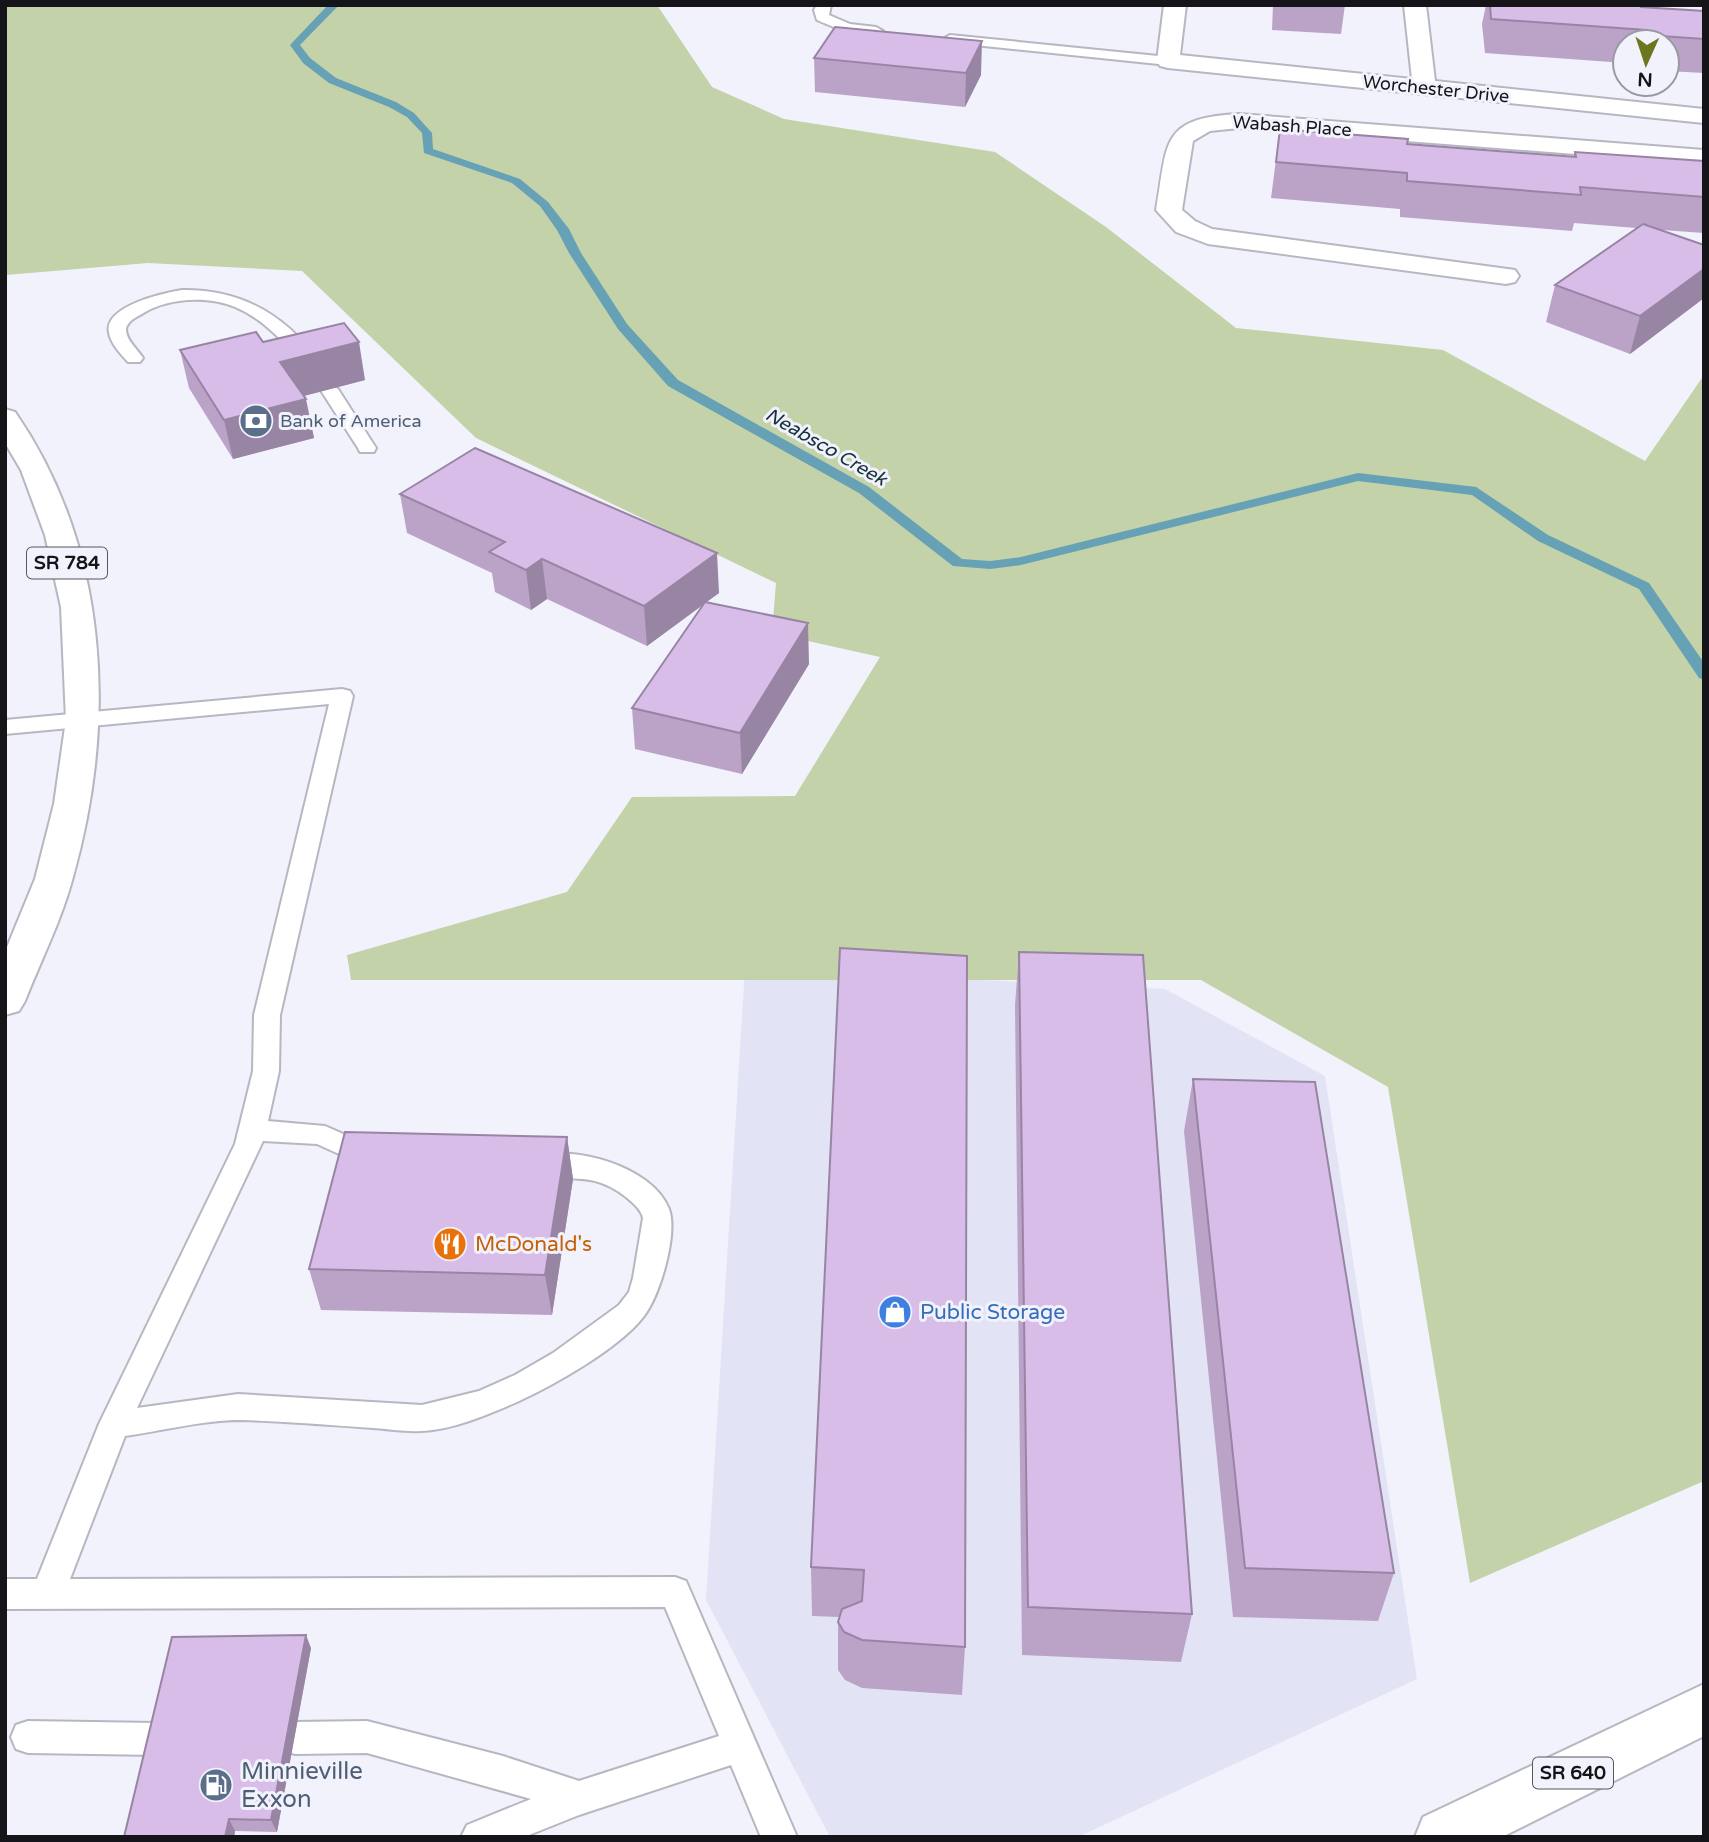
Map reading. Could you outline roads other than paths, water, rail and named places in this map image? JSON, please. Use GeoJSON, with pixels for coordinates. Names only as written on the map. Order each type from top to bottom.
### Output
{"type":"FeatureCollection","features":[{"type":"Feature","properties":{"kind":"street"},"geometry":{"type":"LineString","coordinates":[[1168,61],[1175,5]]}},
{"type":"Feature","properties":{"kind":"street"},"geometry":{"type":"LineString","coordinates":[[1415,5],[1424,88]]}},
{"type":"Feature","properties":{"kind":"street","name":"Worchester Drive"},"geometry":{"type":"LineString","coordinates":[[1168,61],[1704,116]]}},
{"type":"Feature","properties":{"kind":"street","name":"Wabash Place"},"geometry":{"type":"LineString","coordinates":[[1506,276],[1208,236],[1185,228],[1175,220],[1169,210],[1181,140],[1197,127],[1216,122],[1239,121],[1704,157]]}},
{"type":"Feature","properties":{"kind":"street","name":"SR 784"},"geometry":{"type":"LineString","coordinates":[[5,418],[36,470],[61,535],[77,607],[83,720],[72,804],[54,879],[5,1001]]}},
{"type":"Feature","properties":{"kind":"street","name":"SR 640"},"geometry":{"type":"LineString","coordinates":[[1443,1837],[1704,1709]]}},
{"type":"Feature","properties":{"kind":"lane"},"geometry":{"type":"LineString","coordinates":[[824,5],[821,10],[822,17],[832,24],[887,32]]}},
{"type":"Feature","properties":{"kind":"lane"},"geometry":{"type":"LineString","coordinates":[[942,38],[1168,61]]}},
{"type":"Feature","properties":{"kind":"lane"},"geometry":{"type":"LineString","coordinates":[[134,358],[118,334],[117,328],[122,320],[148,303],[171,297],[195,296],[237,302],[269,318],[290,336],[315,369]]}},
{"type":"Feature","properties":{"kind":"lane"},"geometry":{"type":"LineString","coordinates":[[330,389],[367,448]]}},
{"type":"Feature","properties":{"kind":"lane"},"geometry":{"type":"LineString","coordinates":[[5,727],[342,696],[267,1015],[266,1071],[249,1144],[114,1424],[48,1594]]}},
{"type":"Feature","properties":{"kind":"lane"},"geometry":{"type":"LineString","coordinates":[[253,1130],[323,1135],[342,1142],[359,1154],[394,1163]]}},
{"type":"Feature","properties":{"kind":"lane"},"geometry":{"type":"LineString","coordinates":[[114,1424],[238,1407],[422,1418],[452,1413],[488,1402],[521,1388],[564,1362],[629,1313],[640,1300],[648,1280],[658,1224],[654,1206],[623,1179],[601,1168],[516,1165]]}},
{"type":"Feature","properties":{"kind":"lane"},"geometry":{"type":"LineString","coordinates":[[5,1594],[675,1592],[779,1837]]}},
{"type":"Feature","properties":{"kind":"lane"},"geometry":{"type":"LineString","coordinates":[[28,1737],[157,1739]]}},
{"type":"Feature","properties":{"kind":"lane"},"geometry":{"type":"LineString","coordinates":[[295,1738],[367,1737],[503,1773],[579,1798]]}},
{"type":"Feature","properties":{"kind":"lane"},"geometry":{"type":"LineString","coordinates":[[480,1837],[579,1798],[740,1746]]}},
{"type":"Feature","properties":{"kind":"waterway","name":"Neabsco Creek"},"geometry":{"type":"LineString","coordinates":[[334,5],[295,45],[306,61],[332,80],[393,104],[408,113],[427,133],[428,151],[516,181],[544,204],[563,229],[575,253],[622,326],[673,383],[864,490],[958,563],[990,565],[1021,561],[1358,477],[1476,491],[1543,538],[1644,586],[1704,675]]}},
{"type":"Feature","properties":{"kind":"place","name":"Bank of America"},"geometry":{"type":"Point","coordinates":[256,421]}},
{"type":"Feature","properties":{"kind":"place","name":"McDonald's"},"geometry":{"type":"Point","coordinates":[450,1244]}},
{"type":"Feature","properties":{"kind":"place","name":"Public Storage"},"geometry":{"type":"Point","coordinates":[895,1312]}},
{"type":"Feature","properties":{"kind":"place","name":"Minnieville Exxon"},"geometry":{"type":"Point","coordinates":[216,1785]}}]}
